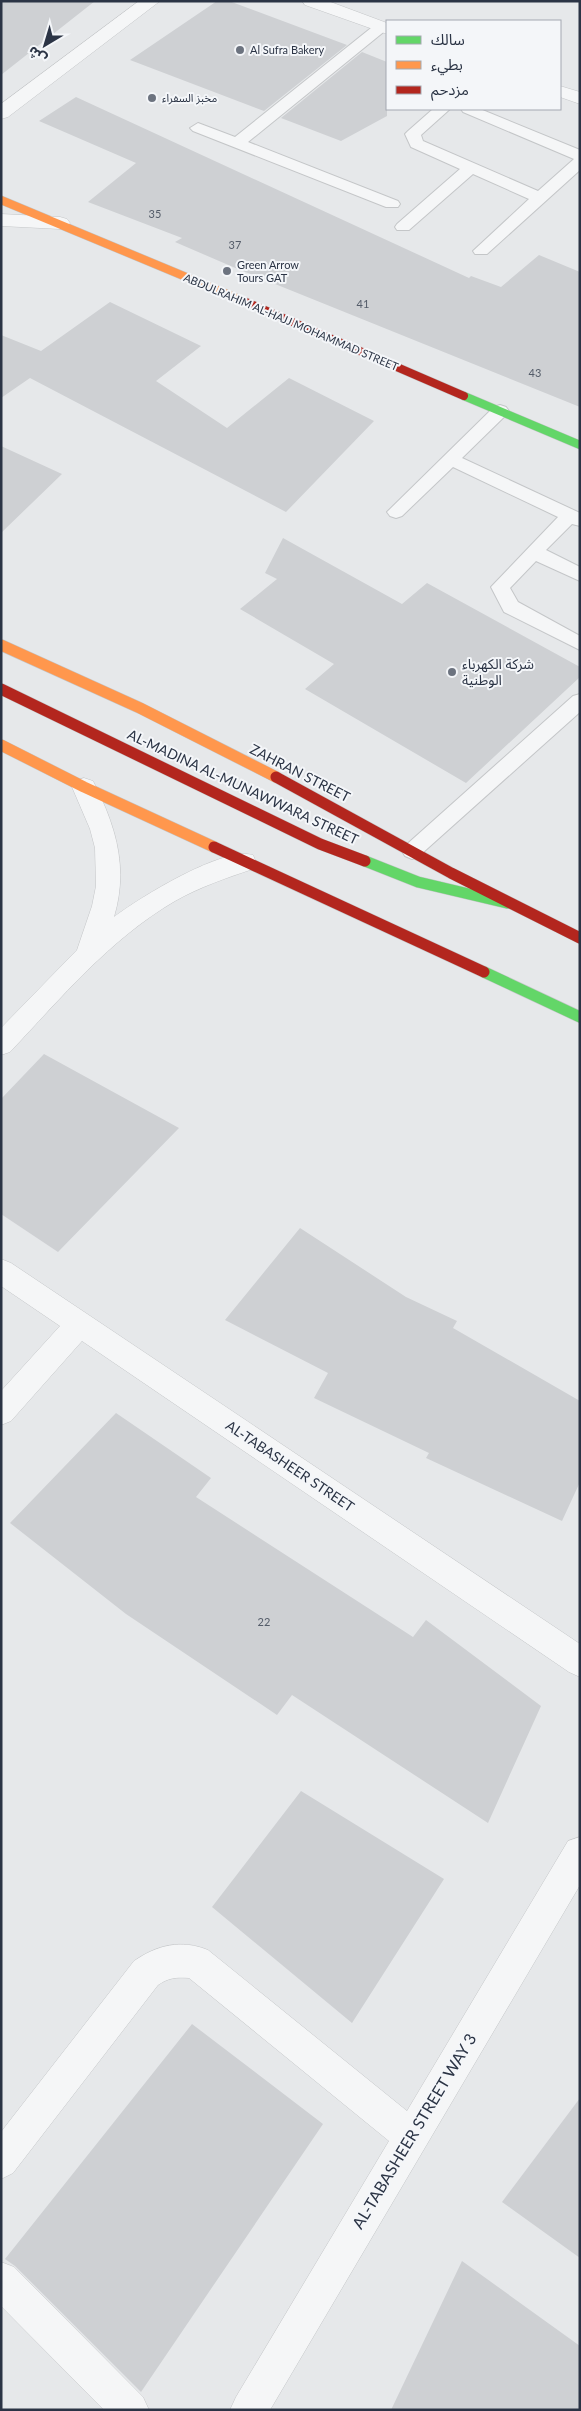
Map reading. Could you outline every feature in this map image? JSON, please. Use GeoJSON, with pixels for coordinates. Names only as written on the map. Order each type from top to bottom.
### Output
{"type":"FeatureCollection","features":[{"type":"Feature","properties":{"kind":"main road","name":"ABDULRAHIM AL-HAJJ MOHAMMAD STREET"},"geometry":{"type":"LineString","coordinates":[[1,200],[60,223],[580,444]]}},
{"type":"Feature","properties":{"kind":"main road","name":"ZAHRAN STREET"},"geometry":{"type":"LineString","coordinates":[[1,645],[140,708],[323,801],[507,903],[580,938]]}},
{"type":"Feature","properties":{"kind":"main road","name":"AL-MADINA AL-MUNAWWARA STREET"},"geometry":{"type":"LineString","coordinates":[[1,689],[320,844],[418,882],[507,903]]}},
{"type":"Feature","properties":{"kind":"main road"},"geometry":{"type":"LineString","coordinates":[[1,745],[84,787],[580,1017]]}},
{"type":"Feature","properties":{"kind":"street"},"geometry":{"type":"LineString","coordinates":[[1,113],[151,1]]}},
{"type":"Feature","properties":{"kind":"street"},"geometry":{"type":"LineString","coordinates":[[311,1],[384,28]]}},
{"type":"Feature","properties":{"kind":"street"},"geometry":{"type":"LineString","coordinates":[[561,91],[580,99]]}},
{"type":"Feature","properties":{"kind":"street"},"geometry":{"type":"LineString","coordinates":[[1,220],[60,223]]}},
{"type":"Feature","properties":{"kind":"street"},"geometry":{"type":"LineString","coordinates":[[84,787],[98,812],[106,839],[110,868],[108,896],[100,926],[87,955]]}},
{"type":"Feature","properties":{"kind":"street"},"geometry":{"type":"LineString","coordinates":[[1,1045],[87,955],[120,925],[158,899],[214,872],[244,862]]}},
{"type":"Feature","properties":{"kind":"street","name":"AL-TABASHEER STREET"},"geometry":{"type":"LineString","coordinates":[[1,1271],[580,1662]]}},
{"type":"Feature","properties":{"kind":"street"},"geometry":{"type":"LineString","coordinates":[[1,1412],[80,1324]]}},
{"type":"Feature","properties":{"kind":"street","name":"AL-TABASHEER STREET WAY 3"},"geometry":{"type":"LineString","coordinates":[[249,2410],[580,1852]]}},
{"type":"Feature","properties":{"kind":"street"},"geometry":{"type":"LineString","coordinates":[[1,2161],[146,1972],[156,1964],[169,1959],[196,1962],[411,2136]]}},
{"type":"Feature","properties":{"kind":"street"},"geometry":{"type":"LineString","coordinates":[[1,2280],[130,2410]]}},
{"type":"Feature","properties":{"kind":"lane"},"geometry":{"type":"LineString","coordinates":[[237,143],[384,28]]}},
{"type":"Feature","properties":{"kind":"lane"},"geometry":{"type":"LineString","coordinates":[[441,110],[416,130],[413,138],[416,144],[540,198]]}},
{"type":"Feature","properties":{"kind":"lane"},"geometry":{"type":"LineString","coordinates":[[470,110],[580,156]]}},
{"type":"Feature","properties":{"kind":"lane"},"geometry":{"type":"LineString","coordinates":[[198,128],[392,204]]}},
{"type":"Feature","properties":{"kind":"lane"},"geometry":{"type":"LineString","coordinates":[[481,251],[580,162]]}},
{"type":"Feature","properties":{"kind":"lane"},"geometry":{"type":"LineString","coordinates":[[403,227],[471,168]]}},
{"type":"Feature","properties":{"kind":"lane"},"geometry":{"type":"LineString","coordinates":[[396,512],[500,411]]}},
{"type":"Feature","properties":{"kind":"lane"},"geometry":{"type":"LineString","coordinates":[[450,459],[575,517],[534,552],[500,587],[502,594],[511,607],[580,644]]}},
{"type":"Feature","properties":{"kind":"lane"},"geometry":{"type":"LineString","coordinates":[[534,552],[580,575]]}},
{"type":"Feature","properties":{"kind":"lane"},"geometry":{"type":"LineString","coordinates":[[412,851],[580,701]]}},
{"type":"Feature","properties":{"kind":"building"},"geometry":{"type":"Polygon","coordinates":[[[1,1],[95,1],[1,75],[1,1]]]}},
{"type":"Feature","properties":{"kind":"building","name":"Al Sufra Bakery"},"geometry":{"type":"Polygon","coordinates":[[[217,1],[229,1],[347,45],[264,111],[130,60],[217,1]]]}},
{"type":"Feature","properties":{"kind":"building"},"geometry":{"type":"Polygon","coordinates":[[[362,52],[386,62],[387,116],[341,141],[281,118],[362,52]]]}},
{"type":"Feature","properties":{"kind":"building"},"geometry":{"type":"Polygon","coordinates":[[[76,97],[469,278],[471,276],[501,287],[539,255],[580,272],[580,407],[233,267],[175,242],[182,238],[88,202],[136,163],[39,121],[76,97]]]}},
{"type":"Feature","properties":{"kind":"building"},"geometry":{"type":"Polygon","coordinates":[[[110,302],[201,346],[156,381],[227,428],[289,378],[374,421],[286,512],[30,378],[1,398],[1,335],[41,351],[110,302]]]}},
{"type":"Feature","properties":{"kind":"building"},"geometry":{"type":"Polygon","coordinates":[[[1,446],[62,474],[1,533],[1,446]]]}},
{"type":"Feature","properties":{"kind":"building","name":"شركة الكهرباء الوطنية"},"geometry":{"type":"Polygon","coordinates":[[[283,538],[402,604],[427,583],[580,667],[580,677],[466,783],[305,689],[334,664],[240,609],[277,579],[265,573],[283,538]]]}},
{"type":"Feature","properties":{"kind":"building"},"geometry":{"type":"Polygon","coordinates":[[[44,1054],[179,1128],[58,1252],[1,1214],[1,1099],[44,1054]]]}},
{"type":"Feature","properties":{"kind":"building"},"geometry":{"type":"Polygon","coordinates":[[[300,1228],[406,1297],[457,1321],[453,1328],[580,1401],[580,1482],[562,1521],[426,1458],[429,1453],[314,1398],[328,1373],[225,1320],[300,1228]]]}},
{"type":"Feature","properties":{"kind":"building"},"geometry":{"type":"Polygon","coordinates":[[[116,1413],[211,1478],[196,1497],[413,1637],[426,1620],[541,1706],[488,1823],[292,1695],[277,1715],[126,1614],[10,1523],[116,1413]]]}},
{"type":"Feature","properties":{"kind":"building"},"geometry":{"type":"Polygon","coordinates":[[[301,1791],[444,1879],[352,2023],[212,1907],[301,1791]]]}},
{"type":"Feature","properties":{"kind":"building"},"geometry":{"type":"Polygon","coordinates":[[[192,2024],[323,2124],[141,2392],[15,2266],[5,2259],[192,2024]]]}},
{"type":"Feature","properties":{"kind":"building"},"geometry":{"type":"Polygon","coordinates":[[[580,2098],[580,2258],[502,2202],[580,2098]]]}},
{"type":"Feature","properties":{"kind":"building"},"geometry":{"type":"Polygon","coordinates":[[[462,2261],[580,2346],[580,2410],[391,2410],[462,2261]]]}},
{"type":"Feature","properties":{"kind":"traffic: fast"},"geometry":{"type":"LineString","coordinates":[[464,396],[580,445]]}},
{"type":"Feature","properties":{"kind":"traffic: fast"},"geometry":{"type":"LineString","coordinates":[[365,861],[418,882],[507,903]]}},
{"type":"Feature","properties":{"kind":"traffic: fast"},"geometry":{"type":"LineString","coordinates":[[484,972],[580,1017]]}},
{"type":"Feature","properties":{"kind":"traffic: slow"},"geometry":{"type":"LineString","coordinates":[[1,200],[239,299]]}},
{"type":"Feature","properties":{"kind":"traffic: slow"},"geometry":{"type":"LineString","coordinates":[[1,645],[140,708],[276,777]]}},
{"type":"Feature","properties":{"kind":"traffic: slow"},"geometry":{"type":"LineString","coordinates":[[1,745],[84,787],[214,847]]}},
{"type":"Feature","properties":{"kind":"traffic: jam"},"geometry":{"type":"LineString","coordinates":[[239,299],[464,396]]}},
{"type":"Feature","properties":{"kind":"traffic: jam"},"geometry":{"type":"LineString","coordinates":[[1,689],[320,844],[365,861]]}},
{"type":"Feature","properties":{"kind":"traffic: jam"},"geometry":{"type":"LineString","coordinates":[[276,777],[451,873],[580,938]]}},
{"type":"Feature","properties":{"kind":"traffic: jam"},"geometry":{"type":"LineString","coordinates":[[214,847],[484,972]]}},
{"type":"Feature","properties":{"kind":"place","name":"Al Sufra Bakery"},"geometry":{"type":"Point","coordinates":[240,50]}},
{"type":"Feature","properties":{"kind":"place","name":"مخبز السفراء"},"geometry":{"type":"Point","coordinates":[152,98]}},
{"type":"Feature","properties":{"kind":"place","name":"Green Arrow Tours GAT"},"geometry":{"type":"Point","coordinates":[227,271]}},
{"type":"Feature","properties":{"kind":"place","name":"شركة الكهرباء الوطنية"},"geometry":{"type":"Point","coordinates":[452,672]}}]}
